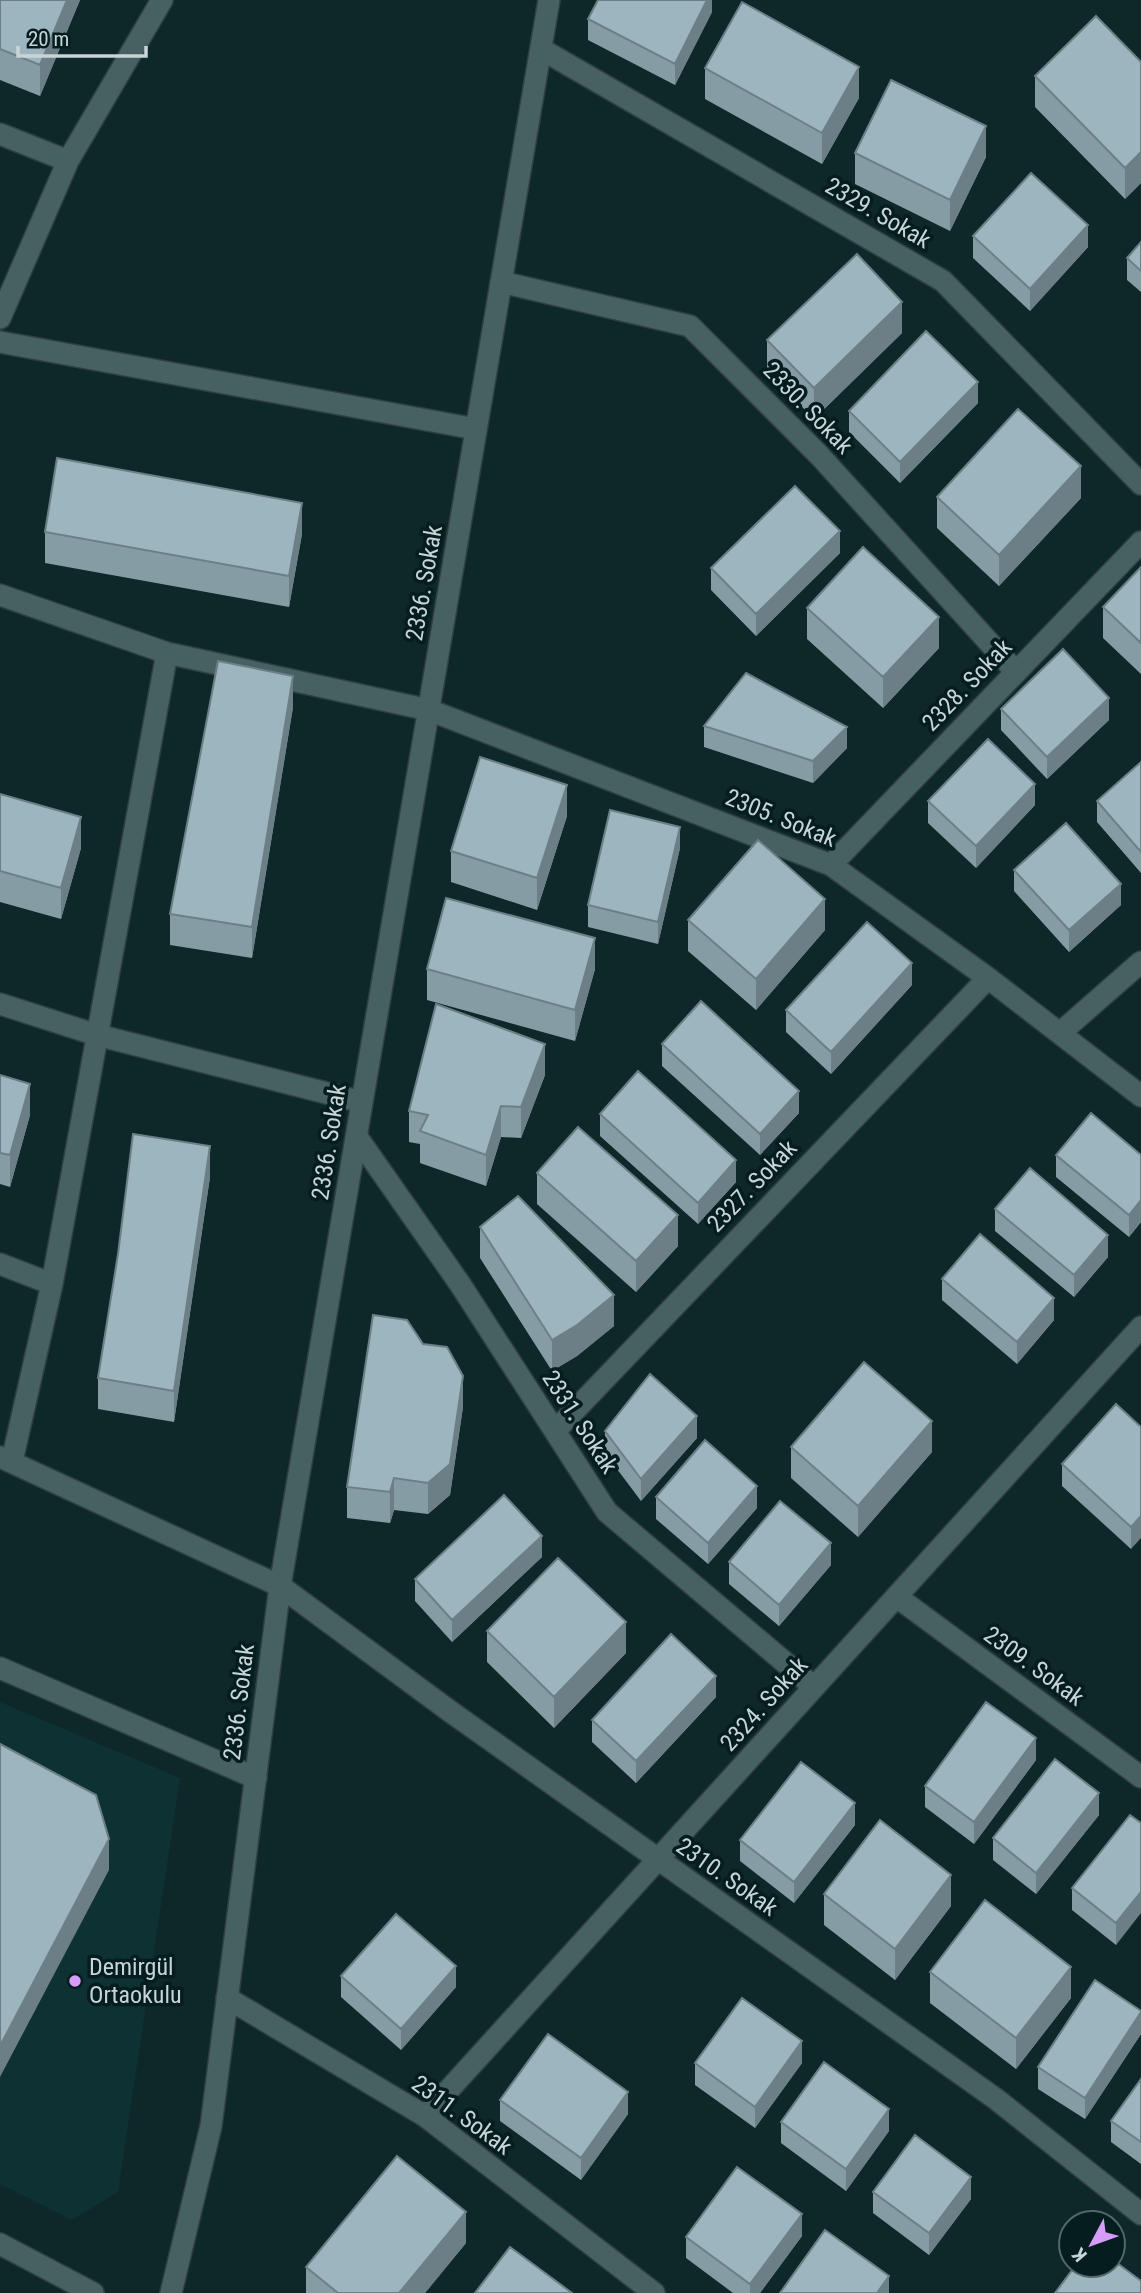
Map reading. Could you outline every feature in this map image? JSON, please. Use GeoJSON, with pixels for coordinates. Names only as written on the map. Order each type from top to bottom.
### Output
{"type":"FeatureCollection","features":[{"type":"Feature","properties":{"kind":"street"},"geometry":{"type":"LineString","coordinates":[[0,318],[68,161],[162,0]]}},
{"type":"Feature","properties":{"kind":"street","name":"2336. Sokak"},"geometry":{"type":"LineString","coordinates":[[171,2293],[211,2126],[280,1586],[549,0]]}},
{"type":"Feature","properties":{"kind":"street","name":"2329. Sokak"},"geometry":{"type":"LineString","coordinates":[[541,49],[943,281],[1141,484]]}},
{"type":"Feature","properties":{"kind":"street"},"geometry":{"type":"LineString","coordinates":[[0,134],[68,161]]}},
{"type":"Feature","properties":{"kind":"street","name":"2330. Sokak"},"geometry":{"type":"LineString","coordinates":[[501,282],[690,327],[819,455],[1016,672]]}},
{"type":"Feature","properties":{"kind":"street"},"geometry":{"type":"LineString","coordinates":[[0,342],[476,429]]}},
{"type":"Feature","properties":{"kind":"street","name":"2328. Sokak"},"geometry":{"type":"LineString","coordinates":[[831,865],[1141,542]]}},
{"type":"Feature","properties":{"kind":"street","name":"2305. Sokak"},"geometry":{"type":"LineString","coordinates":[[0,595],[167,653],[429,710],[831,865],[988,978],[1141,1096]]}},
{"type":"Feature","properties":{"kind":"street"},"geometry":{"type":"LineString","coordinates":[[6,1459],[52,1284],[167,653]]}},
{"type":"Feature","properties":{"kind":"street"},"geometry":{"type":"LineString","coordinates":[[1060,1033],[1141,962]]}},
{"type":"Feature","properties":{"kind":"street","name":"2327. Sokak"},"geometry":{"type":"LineString","coordinates":[[555,1431],[988,978]]}},
{"type":"Feature","properties":{"kind":"street"},"geometry":{"type":"LineString","coordinates":[[0,1004],[97,1035],[362,1102]]}},
{"type":"Feature","properties":{"kind":"street","name":"2331. Sokak"},"geometry":{"type":"LineString","coordinates":[[357,1138],[460,1284],[607,1512],[814,1687]]}},
{"type":"Feature","properties":{"kind":"street"},"geometry":{"type":"LineString","coordinates":[[0,1264],[52,1284]]}},
{"type":"Feature","properties":{"kind":"street","name":"2324. Sokak"},"geometry":{"type":"LineString","coordinates":[[425,2116],[1141,1327]]}},
{"type":"Feature","properties":{"kind":"street","name":"2310. Sokak"},"geometry":{"type":"LineString","coordinates":[[6,1459],[280,1586],[658,1860],[996,2099],[1141,2214]]}},
{"type":"Feature","properties":{"kind":"street","name":"2309. Sokak"},"geometry":{"type":"LineString","coordinates":[[897,1597],[1141,1777]]}},
{"type":"Feature","properties":{"kind":"street"},"geometry":{"type":"LineString","coordinates":[[0,1668],[256,1778]]}},
{"type":"Feature","properties":{"kind":"street","name":"2311. Sokak"},"geometry":{"type":"LineString","coordinates":[[227,1998],[425,2116],[654,2293]]}},
{"type":"Feature","properties":{"kind":"street"},"geometry":{"type":"LineString","coordinates":[[0,2244],[93,2293]]}},
{"type":"Feature","properties":{"kind":"shaded area","name":"Demirgül Ortaokulu"},"geometry":{"type":"Polygon","coordinates":[[[0,1702],[180,1778],[118,2192],[72,2220],[0,2184],[0,1702]]]}},
{"type":"Feature","properties":{"kind":"building"},"geometry":{"type":"Polygon","coordinates":[[[0,0],[67,0],[40,65],[0,49],[0,0]]]}},
{"type":"Feature","properties":{"kind":"building"},"geometry":{"type":"Polygon","coordinates":[[[598,0],[707,0],[675,64],[588,19],[598,0]]]}},
{"type":"Feature","properties":{"kind":"building"},"geometry":{"type":"Polygon","coordinates":[[[742,2],[859,67],[822,133],[705,68],[742,2]]]}},
{"type":"Feature","properties":{"kind":"building"},"geometry":{"type":"Polygon","coordinates":[[[1096,16],[1141,62],[1141,152],[1125,168],[1035,76],[1096,16]]]}},
{"type":"Feature","properties":{"kind":"building"},"geometry":{"type":"Polygon","coordinates":[[[891,80],[986,126],[950,200],[855,153],[891,80]]]}},
{"type":"Feature","properties":{"kind":"building"},"geometry":{"type":"Polygon","coordinates":[[[1031,173],[1088,225],[1030,289],[973,236],[1031,173]]]}},
{"type":"Feature","properties":{"kind":"building"},"geometry":{"type":"Polygon","coordinates":[[[1141,242],[1141,271],[1127,258],[1141,242]]]}},
{"type":"Feature","properties":{"kind":"building"},"geometry":{"type":"Polygon","coordinates":[[[857,254],[902,302],[814,388],[767,340],[857,254]]]}},
{"type":"Feature","properties":{"kind":"building"},"geometry":{"type":"Polygon","coordinates":[[[926,331],[978,382],[900,462],[849,411],[926,331]]]}},
{"type":"Feature","properties":{"kind":"building"},"geometry":{"type":"Polygon","coordinates":[[[1018,409],[1081,466],[999,555],[937,497],[1018,409]]]}},
{"type":"Feature","properties":{"kind":"building"},"geometry":{"type":"Polygon","coordinates":[[[57,458],[302,503],[289,576],[45,532],[57,458]]]}},
{"type":"Feature","properties":{"kind":"building"},"geometry":{"type":"Polygon","coordinates":[[[795,486],[840,531],[756,614],[711,568],[795,486]]]}},
{"type":"Feature","properties":{"kind":"building"},"geometry":{"type":"Polygon","coordinates":[[[863,547],[939,617],[883,677],[807,608],[863,547]]]}},
{"type":"Feature","properties":{"kind":"building"},"geometry":{"type":"Polygon","coordinates":[[[1141,567],[1141,643],[1103,607],[1141,567]]]}},
{"type":"Feature","properties":{"kind":"building"},"geometry":{"type":"Polygon","coordinates":[[[1063,649],[1109,698],[1047,757],[1001,709],[1063,649]]]}},
{"type":"Feature","properties":{"kind":"building"},"geometry":{"type":"Polygon","coordinates":[[[218,661],[293,676],[252,927],[170,914],[218,661]]]}},
{"type":"Feature","properties":{"kind":"building"},"geometry":{"type":"Polygon","coordinates":[[[746,673],[847,727],[813,761],[704,726],[746,673]]]}},
{"type":"Feature","properties":{"kind":"building"},"geometry":{"type":"Polygon","coordinates":[[[988,739],[1035,784],[976,846],[928,801],[988,739]]]}},
{"type":"Feature","properties":{"kind":"building"},"geometry":{"type":"Polygon","coordinates":[[[480,757],[567,785],[537,878],[451,851],[480,757]]]}},
{"type":"Feature","properties":{"kind":"building"},"geometry":{"type":"Polygon","coordinates":[[[1141,762],[1141,852],[1097,801],[1141,762]]]}},
{"type":"Feature","properties":{"kind":"building"},"geometry":{"type":"Polygon","coordinates":[[[0,794],[81,817],[61,888],[0,871],[0,794]]]}},
{"type":"Feature","properties":{"kind":"building"},"geometry":{"type":"Polygon","coordinates":[[[610,810],[680,827],[658,922],[588,905],[610,810]]]}},
{"type":"Feature","properties":{"kind":"building"},"geometry":{"type":"Polygon","coordinates":[[[1066,823],[1121,884],[1069,930],[1014,870],[1066,823]]]}},
{"type":"Feature","properties":{"kind":"building"},"geometry":{"type":"Polygon","coordinates":[[[758,840],[825,899],[756,979],[688,920],[758,840]]]}},
{"type":"Feature","properties":{"kind":"building"},"geometry":{"type":"Polygon","coordinates":[[[446,898],[595,938],[575,1010],[427,969],[446,898]]]}},
{"type":"Feature","properties":{"kind":"building"},"geometry":{"type":"Polygon","coordinates":[[[867,922],[912,963],[831,1052],[786,1010],[867,922]]]}},
{"type":"Feature","properties":{"kind":"building"},"geometry":{"type":"Polygon","coordinates":[[[701,1001],[799,1091],[760,1134],[662,1044],[701,1001]]]}},
{"type":"Feature","properties":{"kind":"building"},"geometry":{"type":"Polygon","coordinates":[[[436,1004],[545,1044],[521,1107],[501,1106],[486,1155],[420,1131],[428,1115],[409,1111],[436,1004]]]}},
{"type":"Feature","properties":{"kind":"building"},"geometry":{"type":"Polygon","coordinates":[[[638,1071],[736,1160],[698,1203],[600,1114],[638,1071]]]}},
{"type":"Feature","properties":{"kind":"building"},"geometry":{"type":"Polygon","coordinates":[[[0,1075],[30,1084],[10,1155],[0,1153],[0,1075]]]}},
{"type":"Feature","properties":{"kind":"building"},"geometry":{"type":"Polygon","coordinates":[[[1091,1113],[1141,1155],[1141,1200],[1129,1215],[1056,1155],[1091,1113]]]}},
{"type":"Feature","properties":{"kind":"building"},"geometry":{"type":"Polygon","coordinates":[[[578,1127],[678,1215],[636,1261],[537,1173],[578,1127]]]}},
{"type":"Feature","properties":{"kind":"building"},"geometry":{"type":"Polygon","coordinates":[[[133,1134],[210,1146],[174,1391],[98,1378],[118,1254],[133,1134]]]}},
{"type":"Feature","properties":{"kind":"building"},"geometry":{"type":"Polygon","coordinates":[[[1030,1168],[1108,1235],[1074,1275],[995,1209],[1030,1168]]]}},
{"type":"Feature","properties":{"kind":"building"},"geometry":{"type":"Polygon","coordinates":[[[518,1196],[614,1295],[577,1325],[552,1340],[480,1227],[518,1196]]]}},
{"type":"Feature","properties":{"kind":"building"},"geometry":{"type":"Polygon","coordinates":[[[980,1234],[1054,1298],[1017,1342],[942,1279],[980,1234]]]}},
{"type":"Feature","properties":{"kind":"building"},"geometry":{"type":"Polygon","coordinates":[[[373,1315],[407,1320],[423,1344],[447,1347],[463,1376],[450,1464],[428,1483],[394,1478],[390,1492],[347,1487],[373,1315]]]}},
{"type":"Feature","properties":{"kind":"building"},"geometry":{"type":"Polygon","coordinates":[[[864,1362],[932,1421],[858,1506],[791,1447],[864,1362]]]}},
{"type":"Feature","properties":{"kind":"building"},"geometry":{"type":"Polygon","coordinates":[[[650,1374],[697,1416],[641,1479],[605,1431],[650,1374]]]}},
{"type":"Feature","properties":{"kind":"building"},"geometry":{"type":"Polygon","coordinates":[[[1116,1404],[1141,1427],[1141,1516],[1131,1527],[1062,1464],[1116,1404]]]}},
{"type":"Feature","properties":{"kind":"building"},"geometry":{"type":"Polygon","coordinates":[[[705,1440],[757,1486],[708,1543],[656,1497],[705,1440]]]}},
{"type":"Feature","properties":{"kind":"building"},"geometry":{"type":"Polygon","coordinates":[[[504,1495],[542,1536],[452,1620],[415,1579],[504,1495]]]}},
{"type":"Feature","properties":{"kind":"building"},"geometry":{"type":"Polygon","coordinates":[[[780,1501],[831,1543],[779,1605],[729,1562],[780,1501]]]}},
{"type":"Feature","properties":{"kind":"building"},"geometry":{"type":"Polygon","coordinates":[[[558,1558],[626,1622],[554,1697],[487,1631],[558,1558]]]}},
{"type":"Feature","properties":{"kind":"building"},"geometry":{"type":"Polygon","coordinates":[[[671,1634],[716,1676],[636,1761],[592,1720],[671,1634]]]}},
{"type":"Feature","properties":{"kind":"building"},"geometry":{"type":"Polygon","coordinates":[[[986,1702],[1036,1738],[974,1822],[925,1786],[986,1702]]]}},
{"type":"Feature","properties":{"kind":"building"},"geometry":{"type":"Polygon","coordinates":[[[0,1744],[96,1795],[109,1839],[0,2046],[0,1744]]]}},
{"type":"Feature","properties":{"kind":"building"},"geometry":{"type":"Polygon","coordinates":[[[1055,1759],[1099,1793],[1036,1873],[993,1838],[1055,1759]]]}},
{"type":"Feature","properties":{"kind":"building"},"geometry":{"type":"Polygon","coordinates":[[[801,1762],[855,1803],[794,1882],[740,1840],[801,1762]]]}},
{"type":"Feature","properties":{"kind":"building"},"geometry":{"type":"Polygon","coordinates":[[[1130,1815],[1141,1823],[1141,1892],[1116,1923],[1072,1888],[1130,1815]]]}},
{"type":"Feature","properties":{"kind":"building"},"geometry":{"type":"Polygon","coordinates":[[[880,1820],[951,1875],[895,1949],[824,1894],[880,1820]]]}},
{"type":"Feature","properties":{"kind":"building"},"geometry":{"type":"Polygon","coordinates":[[[985,1900],[1071,1967],[1016,2038],[930,1972],[985,1900]]]}},
{"type":"Feature","properties":{"kind":"building"},"geometry":{"type":"Polygon","coordinates":[[[396,1914],[456,1966],[401,2029],[341,1976],[396,1914]]]}},
{"type":"Feature","properties":{"kind":"building"},"geometry":{"type":"Polygon","coordinates":[[[1095,1980],[1141,2012],[1085,2098],[1038,2067],[1095,1980]]]}},
{"type":"Feature","properties":{"kind":"building"},"geometry":{"type":"Polygon","coordinates":[[[742,1998],[802,2041],[755,2107],[695,2063],[742,1998]]]}},
{"type":"Feature","properties":{"kind":"building"},"geometry":{"type":"Polygon","coordinates":[[[548,2034],[628,2092],[581,2158],[500,2100],[548,2034]]]}},
{"type":"Feature","properties":{"kind":"building"},"geometry":{"type":"Polygon","coordinates":[[[824,2062],[889,2109],[846,2169],[781,2122],[824,2062]]]}},
{"type":"Feature","properties":{"kind":"building"},"geometry":{"type":"Polygon","coordinates":[[[1141,2079],[1141,2142],[1111,2121],[1141,2079]]]}},
{"type":"Feature","properties":{"kind":"building"},"geometry":{"type":"Polygon","coordinates":[[[915,2135],[971,2177],[929,2233],[873,2192],[915,2135]]]}},
{"type":"Feature","properties":{"kind":"building"},"geometry":{"type":"Polygon","coordinates":[[[397,2156],[466,2212],[399,2293],[338,2293],[306,2267],[397,2156]]]}},
{"type":"Feature","properties":{"kind":"building"},"geometry":{"type":"Polygon","coordinates":[[[737,2167],[802,2214],[750,2284],[686,2237],[737,2167]]]}},
{"type":"Feature","properties":{"kind":"building"},"geometry":{"type":"Polygon","coordinates":[[[825,2230],[889,2276],[877,2293],[780,2293],[825,2230]]]}},
{"type":"Feature","properties":{"kind":"building"},"geometry":{"type":"Polygon","coordinates":[[[510,2247],[572,2293],[475,2293],[510,2247]]]}},
{"type":"Feature","properties":{"kind":"building"},"geometry":{"type":"Polygon","coordinates":[[[1127,2270],[1141,2281],[1141,2293],[1055,2293],[1066,2279],[1127,2279],[1127,2270]]]}},
{"type":"Feature","properties":{"kind":"place","name":"Demirgül Ortaokulu"},"geometry":{"type":"Point","coordinates":[75,1981]}}]}
